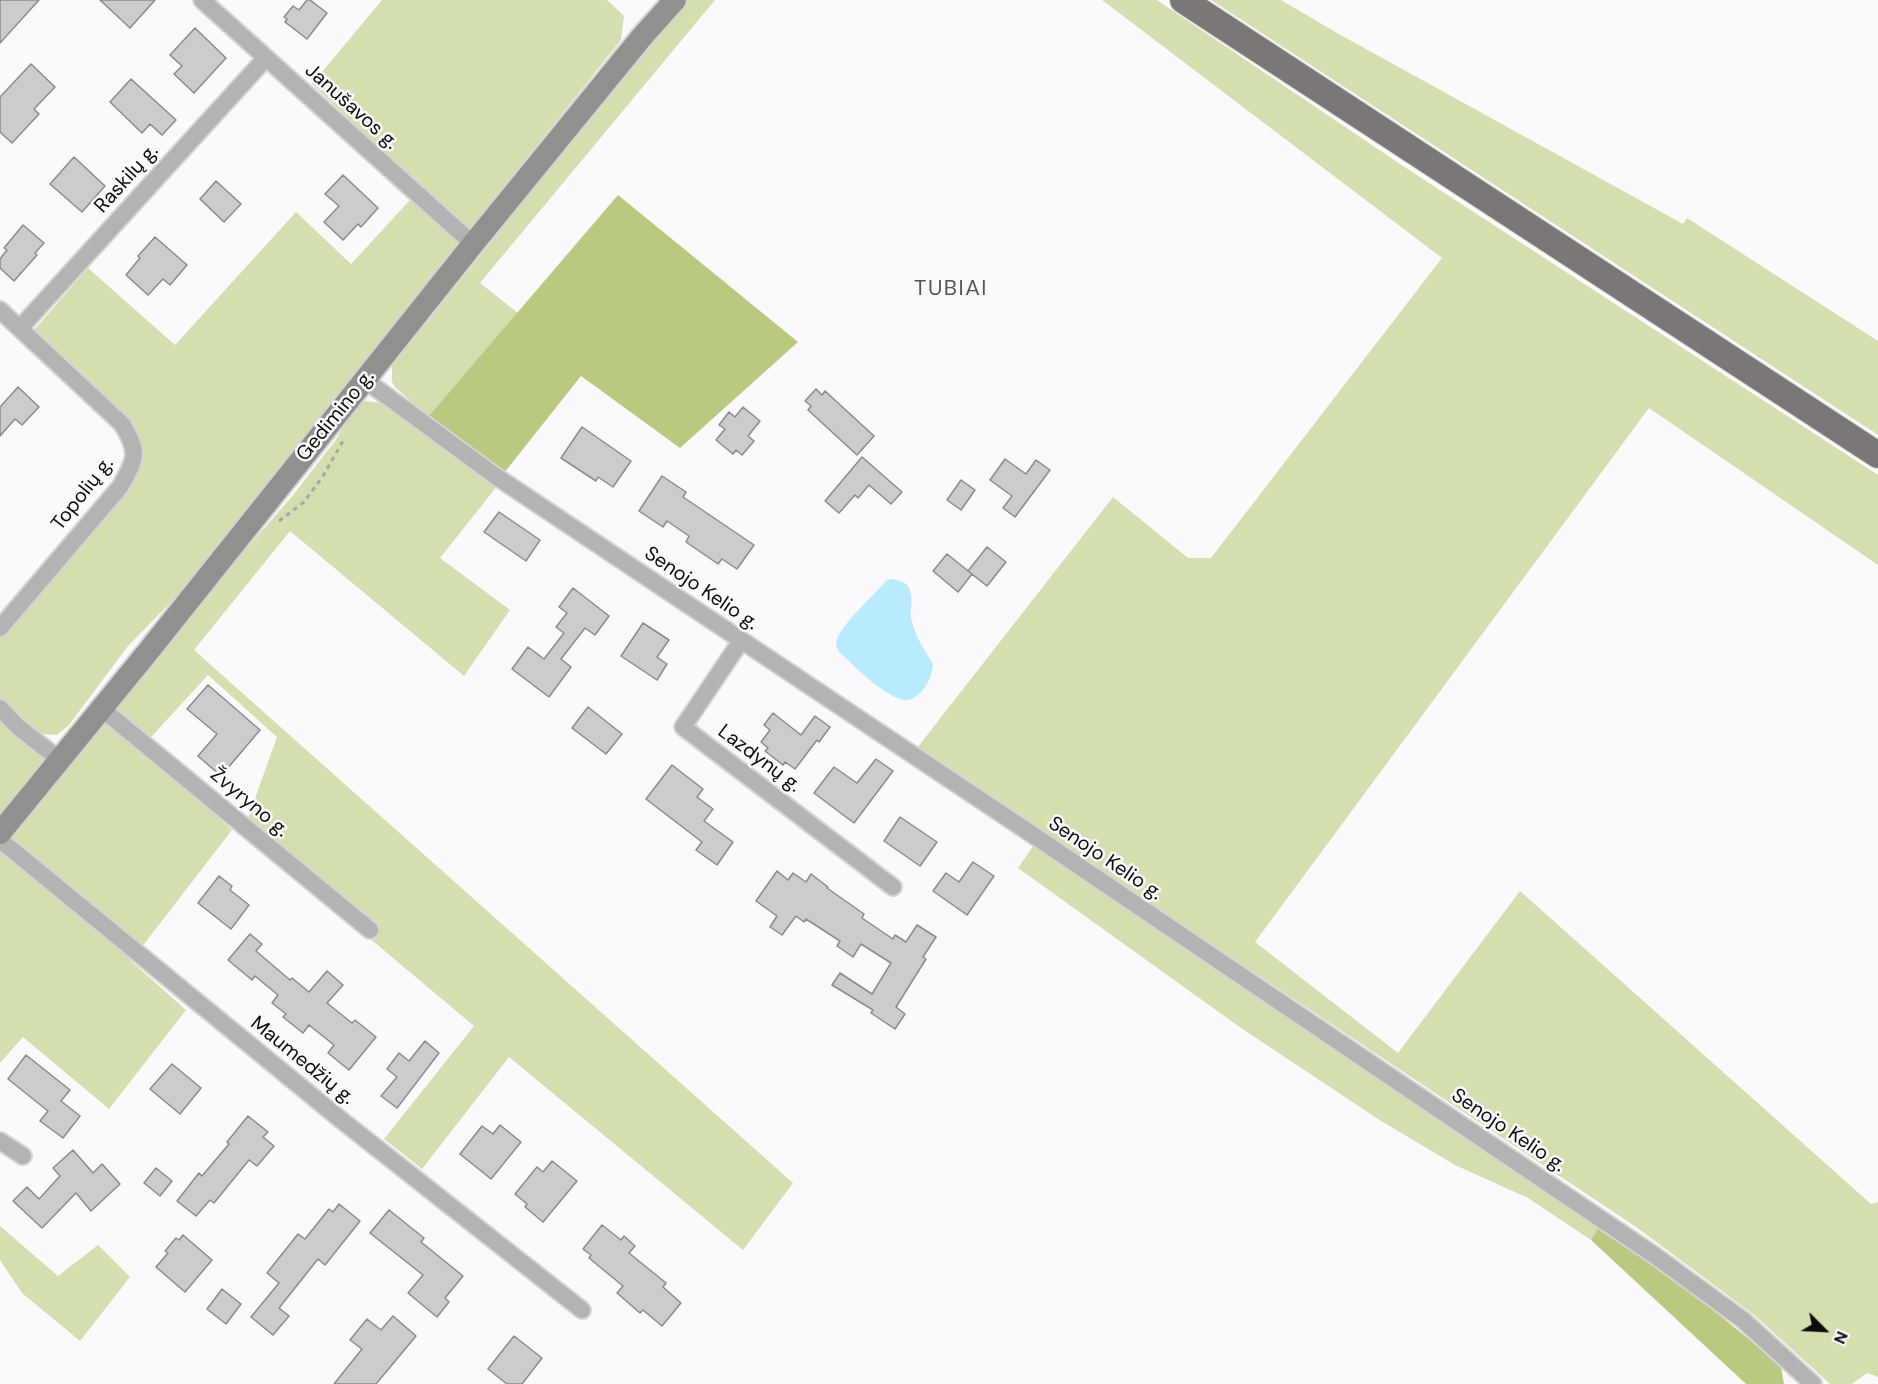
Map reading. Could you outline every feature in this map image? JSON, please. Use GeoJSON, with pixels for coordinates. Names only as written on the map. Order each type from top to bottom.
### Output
{"type":"FeatureCollection","features":[{"type":"Feature","properties":{"kind":"main road","name":"Gedimino g."},"geometry":{"type":"LineString","coordinates":[[0,833],[102,709],[473,244],[641,38],[675,0]]}},
{"type":"Feature","properties":{"kind":"main road"},"geometry":{"type":"LineString","coordinates":[[1183,0],[1878,455]]}},
{"type":"Feature","properties":{"kind":"street","name":"Janušavos g."},"geometry":{"type":"LineString","coordinates":[[202,0],[473,244]]}},
{"type":"Feature","properties":{"kind":"street","name":"Raskilų g."},"geometry":{"type":"LineString","coordinates":[[20,328],[265,59]]}},
{"type":"Feature","properties":{"kind":"street","name":"Topolių g."},"geometry":{"type":"LineString","coordinates":[[0,310],[122,424],[133,442],[134,462],[120,487],[0,628]]}},
{"type":"Feature","properties":{"kind":"street","name":"Senojo Kelio g."},"geometry":{"type":"LineString","coordinates":[[365,380],[494,475],[1654,1255],[1743,1320],[1813,1384]]}},
{"type":"Feature","properties":{"kind":"street","name":"Lazdynų g."},"geometry":{"type":"LineString","coordinates":[[741,641],[683,727],[893,887]]}},
{"type":"Feature","properties":{"kind":"street"},"geometry":{"type":"LineString","coordinates":[[0,708],[18,727],[60,760]]}},
{"type":"Feature","properties":{"kind":"street","name":"Žvyryno g."},"geometry":{"type":"LineString","coordinates":[[102,709],[370,930]]}},
{"type":"Feature","properties":{"kind":"street","name":"Maumedžių g."},"geometry":{"type":"LineString","coordinates":[[0,840],[192,999],[582,1310]]}},
{"type":"Feature","properties":{"kind":"street"},"geometry":{"type":"LineString","coordinates":[[0,1141],[23,1156]]}},
{"type":"Feature","properties":{"kind":"green space"},"geometry":{"type":"Polygon","coordinates":[[[382,0],[607,0],[624,16],[621,40],[174,599],[128,646],[69,725],[57,735],[39,734],[60,760],[0,833],[0,628],[120,487],[133,442],[33,331],[88,268],[175,345],[296,212],[351,264],[421,188],[312,84],[382,0]]]}},
{"type":"Feature","properties":{"kind":"green space"},"geometry":{"type":"Polygon","coordinates":[[[688,0],[715,0],[480,283],[518,313],[428,417],[395,387],[392,382],[392,366],[650,44],[688,0]]]}},
{"type":"Feature","properties":{"kind":"green space"},"geometry":{"type":"Polygon","coordinates":[[[1102,0],[1157,0],[1403,166],[1878,475],[1878,565],[1649,408],[1255,942],[1398,1053],[1520,891],[1871,1204],[1878,1202],[1878,1377],[1867,1373],[1852,1384],[1830,1384],[1754,1315],[1636,1227],[917,748],[1113,497],[1188,558],[1211,558],[1442,258],[1102,0]]]}},
{"type":"Feature","properties":{"kind":"green space"},"geometry":{"type":"Polygon","coordinates":[[[1211,0],[1281,0],[1683,224],[1687,218],[1878,341],[1878,435],[1211,0]]]}},
{"type":"Feature","properties":{"kind":"green space"},"geometry":{"type":"Polygon","coordinates":[[[618,195],[798,342],[680,448],[581,376],[504,473],[428,417],[618,195]]]}},
{"type":"Feature","properties":{"kind":"green space"},"geometry":{"type":"Polygon","coordinates":[[[365,401],[383,403],[498,485],[440,558],[510,610],[464,676],[290,531],[194,650],[793,1183],[743,1250],[509,1057],[422,1169],[384,1139],[474,1026],[243,832],[277,737],[208,675],[141,748],[232,830],[131,961],[186,1010],[109,1109],[23,1037],[0,1063],[0,841],[102,709],[293,495],[335,441],[353,410],[365,401]]]}},
{"type":"Feature","properties":{"kind":"green space"},"geometry":{"type":"Polygon","coordinates":[[[1033,846],[1598,1228],[1591,1240],[1528,1198],[1455,1165],[1378,1119],[1241,1028],[1018,868],[1033,846]]]}},
{"type":"Feature","properties":{"kind":"green space"},"geometry":{"type":"Polygon","coordinates":[[[0,1226],[58,1276],[98,1245],[130,1277],[80,1341],[22,1293],[0,1260],[0,1226]]]}},
{"type":"Feature","properties":{"kind":"green space"},"geometry":{"type":"Polygon","coordinates":[[[1598,1228],[1679,1282],[1751,1341],[1781,1367],[1784,1384],[1746,1384],[1591,1240],[1598,1228]]]}},
{"type":"Feature","properties":{"kind":"water"},"geometry":{"type":"Polygon","coordinates":[[[893,579],[904,583],[909,588],[912,624],[933,664],[930,678],[924,688],[917,696],[908,700],[898,698],[880,688],[840,653],[836,645],[840,633],[852,617],[887,580],[893,579]]]}},
{"type":"Feature","properties":{"kind":"building"},"geometry":{"type":"Polygon","coordinates":[[[0,0],[39,0],[0,43],[0,0]]]}},
{"type":"Feature","properties":{"kind":"building"},"geometry":{"type":"Polygon","coordinates":[[[100,0],[155,0],[130,28],[100,0]]]}},
{"type":"Feature","properties":{"kind":"building"},"geometry":{"type":"Polygon","coordinates":[[[307,0],[327,13],[307,39],[285,22],[287,19],[284,17],[293,6],[299,10],[307,0]]]}},
{"type":"Feature","properties":{"kind":"building"},"geometry":{"type":"Polygon","coordinates":[[[195,28],[226,58],[194,93],[174,74],[182,66],[170,55],[195,28]]]}},
{"type":"Feature","properties":{"kind":"building"},"geometry":{"type":"Polygon","coordinates":[[[31,64],[55,87],[34,109],[39,114],[12,143],[0,132],[0,97],[31,64]]]}},
{"type":"Feature","properties":{"kind":"building"},"geometry":{"type":"Polygon","coordinates":[[[131,79],[176,120],[162,135],[150,124],[142,133],[110,102],[131,79]]]}},
{"type":"Feature","properties":{"kind":"building"},"geometry":{"type":"Polygon","coordinates":[[[74,157],[105,186],[82,212],[50,184],[74,157]]]}},
{"type":"Feature","properties":{"kind":"building"},"geometry":{"type":"Polygon","coordinates":[[[343,175],[378,208],[361,227],[358,224],[343,240],[324,222],[339,206],[325,194],[343,175]]]}},
{"type":"Feature","properties":{"kind":"building"},"geometry":{"type":"Polygon","coordinates":[[[216,181],[241,204],[224,222],[200,199],[216,181]]]}},
{"type":"Feature","properties":{"kind":"building"},"geometry":{"type":"Polygon","coordinates":[[[23,225],[44,243],[35,253],[37,255],[14,281],[0,268],[0,259],[7,250],[4,248],[23,225]]]}},
{"type":"Feature","properties":{"kind":"building"},"geometry":{"type":"Polygon","coordinates":[[[155,237],[187,265],[170,285],[163,279],[148,295],[126,275],[140,258],[138,256],[155,237]]]}},
{"type":"Feature","properties":{"kind":"building"},"geometry":{"type":"Polygon","coordinates":[[[18,387],[39,407],[22,425],[15,419],[0,436],[0,407],[18,387]]]}},
{"type":"Feature","properties":{"kind":"building"},"geometry":{"type":"Polygon","coordinates":[[[816,389],[822,395],[825,391],[874,436],[857,455],[808,410],[811,406],[805,401],[816,389]]]}},
{"type":"Feature","properties":{"kind":"building"},"geometry":{"type":"Polygon","coordinates":[[[743,407],[760,421],[748,436],[754,441],[742,455],[736,450],[733,454],[716,440],[725,429],[719,425],[729,412],[735,417],[743,407]]]}},
{"type":"Feature","properties":{"kind":"building"},"geometry":{"type":"Polygon","coordinates":[[[582,427],[631,461],[613,487],[598,477],[596,481],[561,458],[582,427]]]}},
{"type":"Feature","properties":{"kind":"building"},"geometry":{"type":"Polygon","coordinates":[[[862,457],[902,492],[891,504],[869,485],[858,498],[855,495],[839,513],[825,501],[862,457]]]}},
{"type":"Feature","properties":{"kind":"building"},"geometry":{"type":"Polygon","coordinates":[[[1005,459],[1026,474],[1036,460],[1050,470],[1015,517],[1003,508],[1012,496],[990,480],[1005,459]]]}},
{"type":"Feature","properties":{"kind":"building"},"geometry":{"type":"Polygon","coordinates":[[[662,476],[686,492],[683,497],[754,545],[737,569],[722,559],[718,564],[686,542],[689,536],[667,521],[663,527],[639,511],[662,476]]]}},
{"type":"Feature","properties":{"kind":"building"},"geometry":{"type":"Polygon","coordinates":[[[961,480],[975,490],[961,510],[947,500],[961,480]]]}},
{"type":"Feature","properties":{"kind":"building"},"geometry":{"type":"Polygon","coordinates":[[[499,512],[540,540],[526,561],[484,532],[499,512]]]}},
{"type":"Feature","properties":{"kind":"building"},"geometry":{"type":"Polygon","coordinates":[[[987,547],[1006,562],[987,586],[968,571],[987,547]]]}},
{"type":"Feature","properties":{"kind":"building"},"geometry":{"type":"Polygon","coordinates":[[[947,554],[972,574],[958,592],[933,571],[947,554]]]}},
{"type":"Feature","properties":{"kind":"building"},"geometry":{"type":"Polygon","coordinates":[[[573,588],[609,616],[595,635],[585,628],[561,659],[571,667],[549,697],[512,669],[528,647],[544,659],[564,633],[556,627],[567,613],[559,607],[573,588]]]}},
{"type":"Feature","properties":{"kind":"building"},"geometry":{"type":"Polygon","coordinates":[[[643,623],[669,640],[657,657],[667,664],[657,680],[621,656],[643,623]]]}},
{"type":"Feature","properties":{"kind":"building"},"geometry":{"type":"Polygon","coordinates":[[[208,685],[260,730],[221,776],[198,756],[217,734],[187,709],[208,685]]]}},
{"type":"Feature","properties":{"kind":"building"},"geometry":{"type":"Polygon","coordinates":[[[588,707],[622,734],[606,754],[572,728],[588,707]]]}},
{"type":"Feature","properties":{"kind":"building"},"geometry":{"type":"Polygon","coordinates":[[[773,713],[801,735],[815,716],[830,727],[795,769],[785,762],[783,765],[765,751],[768,748],[761,742],[770,730],[764,725],[773,713]]]}},
{"type":"Feature","properties":{"kind":"building"},"geometry":{"type":"Polygon","coordinates":[[[876,759],[893,771],[854,823],[814,793],[834,767],[857,783],[876,759]]]}},
{"type":"Feature","properties":{"kind":"building"},"geometry":{"type":"Polygon","coordinates":[[[672,765],[703,789],[697,797],[713,809],[704,821],[733,842],[717,865],[696,850],[702,842],[646,799],[672,765]]]}},
{"type":"Feature","properties":{"kind":"building"},"geometry":{"type":"Polygon","coordinates":[[[900,817],[937,842],[920,866],[884,841],[900,817]]]}},
{"type":"Feature","properties":{"kind":"building"},"geometry":{"type":"Polygon","coordinates":[[[973,862],[994,876],[967,915],[933,891],[946,873],[959,882],[973,862]]]}},
{"type":"Feature","properties":{"kind":"building"},"geometry":{"type":"Polygon","coordinates":[[[777,871],[788,880],[793,873],[806,882],[811,874],[864,914],[862,918],[893,939],[895,935],[906,942],[917,925],[936,937],[923,957],[926,959],[896,1007],[905,1014],[895,1029],[871,1013],[873,1010],[832,985],[840,973],[872,994],[891,963],[861,944],[853,957],[837,946],[840,941],[806,919],[804,922],[796,916],[782,935],[770,927],[777,916],[756,901],[777,871]]]}},
{"type":"Feature","properties":{"kind":"building"},"geometry":{"type":"Polygon","coordinates":[[[219,876],[232,886],[230,890],[249,905],[231,929],[198,903],[219,876]]]}},
{"type":"Feature","properties":{"kind":"building"},"geometry":{"type":"Polygon","coordinates":[[[250,934],[262,944],[256,951],[290,980],[292,978],[309,992],[327,971],[343,985],[327,1003],[352,1023],[355,1020],[376,1037],[349,1070],[328,1053],[334,1045],[309,1025],[303,1033],[283,1017],[286,1014],[272,1003],[278,995],[255,976],[252,980],[228,960],[250,934]]]}},
{"type":"Feature","properties":{"kind":"building"},"geometry":{"type":"Polygon","coordinates":[[[425,1041],[439,1053],[397,1108],[381,1096],[397,1077],[387,1069],[399,1053],[409,1061],[425,1041]]]}},
{"type":"Feature","properties":{"kind":"building"},"geometry":{"type":"Polygon","coordinates":[[[26,1055],[70,1090],[61,1101],[80,1116],[63,1138],[40,1121],[48,1111],[8,1079],[26,1055]]]}},
{"type":"Feature","properties":{"kind":"building"},"geometry":{"type":"Polygon","coordinates":[[[172,1064],[201,1088],[180,1114],[150,1089],[172,1064]]]}},
{"type":"Feature","properties":{"kind":"building"},"geometry":{"type":"Polygon","coordinates":[[[248,1116],[268,1132],[263,1137],[274,1146],[257,1166],[249,1160],[214,1203],[210,1200],[196,1216],[177,1201],[199,1173],[202,1176],[229,1144],[227,1142],[248,1116]]]}},
{"type":"Feature","properties":{"kind":"building"},"geometry":{"type":"Polygon","coordinates":[[[500,1125],[521,1142],[491,1179],[460,1154],[482,1126],[493,1134],[500,1125]]]}},
{"type":"Feature","properties":{"kind":"building"},"geometry":{"type":"Polygon","coordinates":[[[73,1150],[93,1173],[102,1164],[120,1184],[91,1211],[76,1193],[42,1228],[13,1201],[27,1187],[39,1199],[60,1176],[53,1168],[73,1150]]]}},
{"type":"Feature","properties":{"kind":"building"},"geometry":{"type":"Polygon","coordinates":[[[552,1161],[577,1181],[543,1222],[525,1207],[527,1204],[515,1194],[537,1167],[543,1172],[552,1161]]]}},
{"type":"Feature","properties":{"kind":"building"},"geometry":{"type":"Polygon","coordinates":[[[156,1168],[172,1181],[160,1196],[144,1183],[156,1168]]]}},
{"type":"Feature","properties":{"kind":"building"},"geometry":{"type":"Polygon","coordinates":[[[339,1204],[360,1221],[325,1265],[318,1259],[279,1308],[289,1316],[273,1335],[251,1317],[279,1283],[267,1273],[298,1234],[305,1239],[329,1209],[333,1212],[339,1204]]]}},
{"type":"Feature","properties":{"kind":"building"},"geometry":{"type":"Polygon","coordinates":[[[389,1210],[424,1238],[421,1242],[463,1276],[445,1298],[449,1302],[437,1317],[408,1293],[423,1275],[370,1233],[389,1210]]]}},
{"type":"Feature","properties":{"kind":"building"},"geometry":{"type":"Polygon","coordinates":[[[602,1225],[621,1240],[624,1236],[635,1246],[629,1253],[666,1283],[663,1287],[681,1303],[662,1326],[643,1310],[640,1313],[617,1293],[623,1286],[589,1258],[591,1255],[583,1249],[602,1225]]]}},
{"type":"Feature","properties":{"kind":"building"},"geometry":{"type":"Polygon","coordinates":[[[183,1235],[212,1260],[185,1292],[156,1267],[168,1253],[165,1251],[176,1238],[179,1240],[183,1235]]]}},
{"type":"Feature","properties":{"kind":"building"},"geometry":{"type":"Polygon","coordinates":[[[222,1289],[241,1304],[226,1324],[207,1309],[222,1289]]]}},
{"type":"Feature","properties":{"kind":"building"},"geometry":{"type":"Polygon","coordinates":[[[393,1316],[416,1336],[376,1384],[334,1384],[362,1349],[350,1340],[367,1319],[381,1330],[393,1316]]]}},
{"type":"Feature","properties":{"kind":"building"},"geometry":{"type":"Polygon","coordinates":[[[514,1336],[542,1358],[522,1384],[507,1384],[488,1369],[514,1336]]]}},
{"type":"Feature","properties":{"kind":"district","name":"TUBIAI"},"geometry":{"type":"Point","coordinates":[951,289]}}]}
